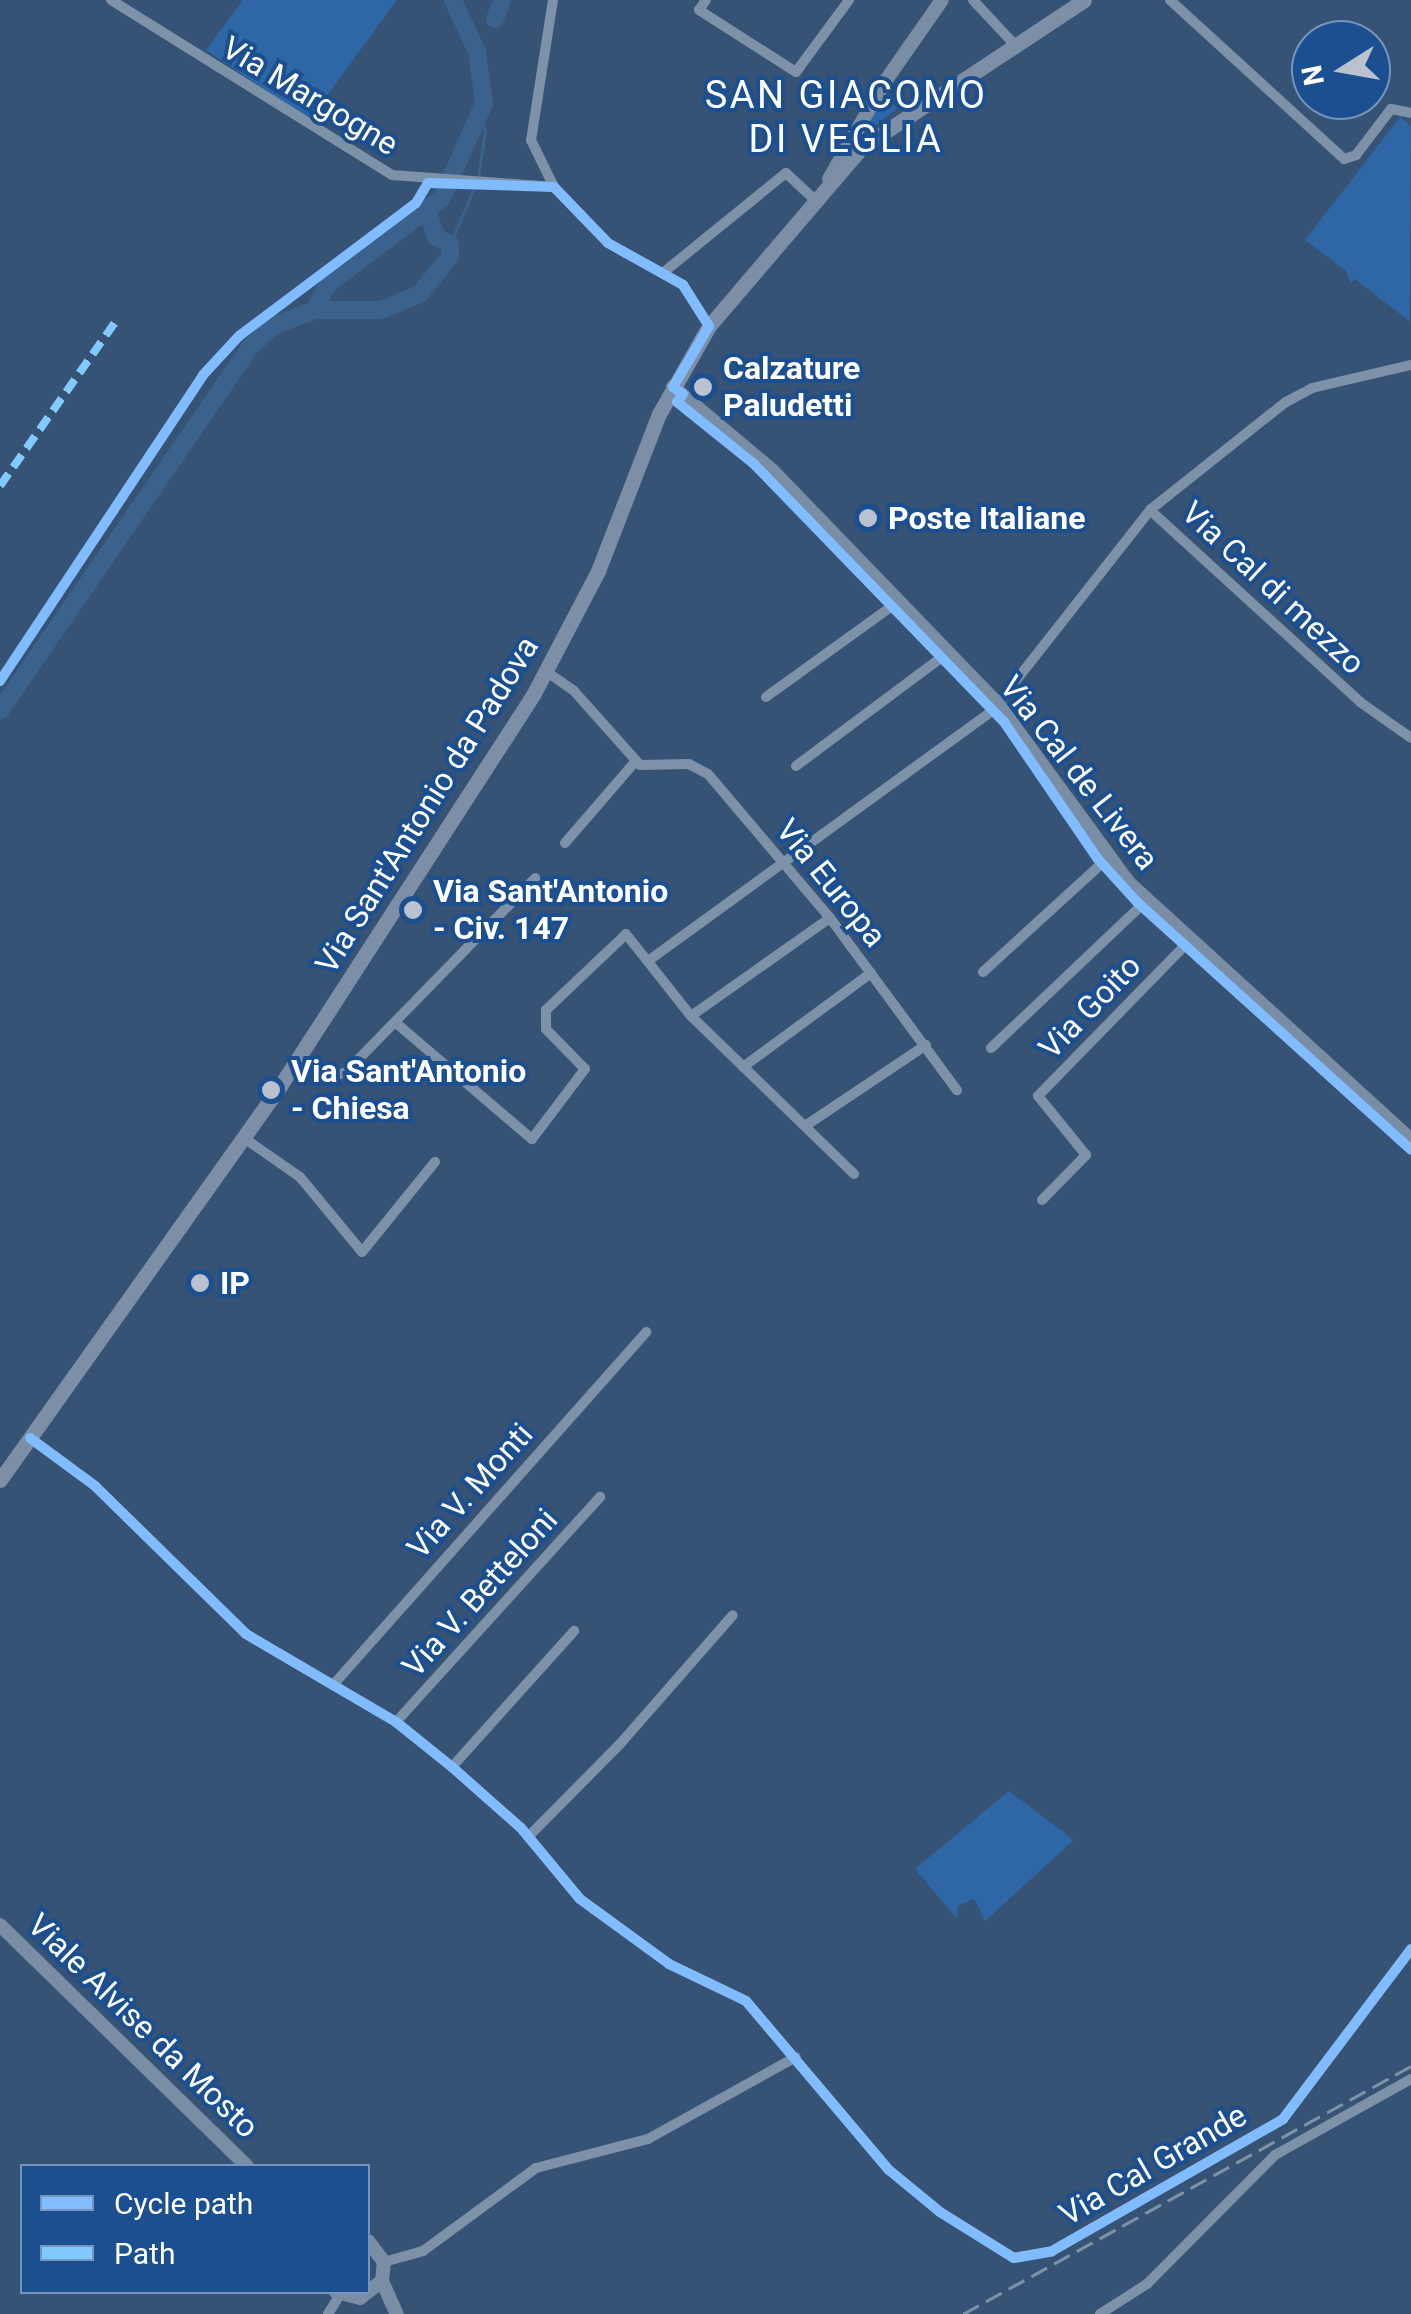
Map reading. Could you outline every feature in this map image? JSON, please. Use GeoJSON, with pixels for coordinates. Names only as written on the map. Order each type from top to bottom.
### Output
{"type":"FeatureCollection","features":[{"type":"Feature","properties":{"kind":"main road","name":"Via Sant'Antonio da Padova"},"geometry":{"type":"LineString","coordinates":[[0,1480],[300,1056],[547,672],[598,570],[673,388],[710,326],[829,179],[897,118],[1084,0]]}},
{"type":"Feature","properties":{"kind":"street","name":"Via Margogne"},"geometry":{"type":"LineString","coordinates":[[111,0],[392,176],[477,185],[554,187]]}},
{"type":"Feature","properties":{"kind":"street"},"geometry":{"type":"LineString","coordinates":[[553,0],[531,140],[554,187],[608,243],[683,285],[710,326]]}},
{"type":"Feature","properties":{"kind":"street"},"geometry":{"type":"LineString","coordinates":[[706,0],[699,10],[796,72],[849,0]]}},
{"type":"Feature","properties":{"kind":"street"},"geometry":{"type":"LineString","coordinates":[[829,179],[884,83],[942,0]]}},
{"type":"Feature","properties":{"kind":"street"},"geometry":{"type":"LineString","coordinates":[[973,0],[1014,44]]}},
{"type":"Feature","properties":{"kind":"street"},"geometry":{"type":"LineString","coordinates":[[1170,0],[1344,158],[1356,155],[1392,109],[1411,113]]}},
{"type":"Feature","properties":{"kind":"street"},"geometry":{"type":"LineString","coordinates":[[664,272],[786,173],[813,198]]}},
{"type":"Feature","properties":{"kind":"street"},"geometry":{"type":"LineString","coordinates":[[648,961],[998,704],[1150,510],[1312,388],[1411,365]]}},
{"type":"Feature","properties":{"kind":"street","name":"Via Cal de Livera"},"geometry":{"type":"LineString","coordinates":[[673,388],[772,470],[998,704],[1108,858],[1147,900],[1411,1140]]}},
{"type":"Feature","properties":{"kind":"street","name":"Via Cal di mezzo"},"geometry":{"type":"LineString","coordinates":[[1150,510],[1360,702],[1411,738]]}},
{"type":"Feature","properties":{"kind":"street"},"geometry":{"type":"LineString","coordinates":[[766,697],[899,601]]}},
{"type":"Feature","properties":{"kind":"street"},"geometry":{"type":"LineString","coordinates":[[796,766],[949,652]]}},
{"type":"Feature","properties":{"kind":"street"},"geometry":{"type":"LineString","coordinates":[[547,672],[574,692],[635,762],[565,843]]}},
{"type":"Feature","properties":{"kind":"street","name":"Via Europa"},"geometry":{"type":"LineString","coordinates":[[635,762],[702,768],[830,918],[957,1090]]}},
{"type":"Feature","properties":{"kind":"street"},"geometry":{"type":"LineString","coordinates":[[982,972],[1108,858]]}},
{"type":"Feature","properties":{"kind":"street"},"geometry":{"type":"LineString","coordinates":[[300,1056],[327,1076],[342,1075],[535,878]]}},
{"type":"Feature","properties":{"kind":"street"},"geometry":{"type":"LineString","coordinates":[[991,1048],[1147,900]]}},
{"type":"Feature","properties":{"kind":"street"},"geometry":{"type":"LineString","coordinates":[[691,1016],[830,918]]}},
{"type":"Feature","properties":{"kind":"street"},"geometry":{"type":"LineString","coordinates":[[396,1023],[532,1139],[585,1069],[546,1029],[544,1016],[618,935],[632,939],[691,1016],[808,1124],[854,1174]]}},
{"type":"Feature","properties":{"kind":"street","name":"Via Goito"},"geometry":{"type":"LineString","coordinates":[[1042,1200],[1086,1155],[1038,1096],[1191,939]]}},
{"type":"Feature","properties":{"kind":"street"},"geometry":{"type":"LineString","coordinates":[[743,1066],[871,973]]}},
{"type":"Feature","properties":{"kind":"street"},"geometry":{"type":"LineString","coordinates":[[808,1124],[926,1045]]}},
{"type":"Feature","properties":{"kind":"street"},"geometry":{"type":"LineString","coordinates":[[244,1138],[300,1178],[362,1252],[436,1162]]}},
{"type":"Feature","properties":{"kind":"street","name":"Via V. Monti"},"geometry":{"type":"LineString","coordinates":[[333,1685],[646,1332]]}},
{"type":"Feature","properties":{"kind":"street","name":"Via Cal Grande"},"geometry":{"type":"LineString","coordinates":[[30,1438],[95,1486],[239,1628],[396,1722],[452,1768],[528,1837],[580,1900],[670,1964],[746,2001],[910,2188],[996,2249],[1034,2258],[1283,2119],[1411,1949]]}},
{"type":"Feature","properties":{"kind":"street","name":"Via V. Betteloni"},"geometry":{"type":"LineString","coordinates":[[396,1722],[600,1497]]}},
{"type":"Feature","properties":{"kind":"street"},"geometry":{"type":"LineString","coordinates":[[528,1837],[733,1615]]}},
{"type":"Feature","properties":{"kind":"street"},"geometry":{"type":"LineString","coordinates":[[452,1768],[574,1631]]}},
{"type":"Feature","properties":{"kind":"street","name":"Viale Alvise da Mosto"},"geometry":{"type":"LineString","coordinates":[[0,1925],[245,2164]]}},
{"type":"Feature","properties":{"kind":"street"},"geometry":{"type":"LineString","coordinates":[[384,2262],[423,2251],[536,2168],[648,2138],[796,2057]]}},
{"type":"Feature","properties":{"kind":"street"},"geometry":{"type":"LineString","coordinates":[[1100,2314],[1147,2284],[1275,2155],[1411,2079]]}},
{"type":"Feature","properties":{"kind":"street"},"geometry":{"type":"LineString","coordinates":[[370,2244],[384,2262],[382,2281],[396,2313]]}},
{"type":"Feature","properties":{"kind":"street"},"geometry":{"type":"LineString","coordinates":[[370,2292],[382,2281]]}},
{"type":"Feature","properties":{"kind":"street"},"geometry":{"type":"LineString","coordinates":[[347,2294],[366,2296],[396,2313]]}},
{"type":"Feature","properties":{"kind":"shaded area"},"geometry":{"type":"Polygon","coordinates":[[[243,0],[397,0],[309,120],[206,50],[243,0]]]}},
{"type":"Feature","properties":{"kind":"shaded area"},"geometry":{"type":"Polygon","coordinates":[[[884,97],[898,108],[868,131],[864,127],[884,97]]]}},
{"type":"Feature","properties":{"kind":"shaded area"},"geometry":{"type":"Polygon","coordinates":[[[1400,117],[1411,126],[1410,322],[1355,279],[1350,284],[1346,271],[1305,240],[1400,117]]]}},
{"type":"Feature","properties":{"kind":"shaded area"},"geometry":{"type":"Polygon","coordinates":[[[1009,1791],[1074,1840],[985,1921],[974,1899],[958,1906],[957,1919],[915,1869],[1009,1791]]]}},
{"type":"Feature","properties":{"kind":"waterway"},"geometry":{"type":"LineString","coordinates":[[0,711],[250,347],[273,326],[315,310],[326,286],[442,198],[484,103],[477,52],[453,0]]}},
{"type":"Feature","properties":{"kind":"waterway"},"geometry":{"type":"LineString","coordinates":[[495,19],[502,0]]}},
{"type":"Feature","properties":{"kind":"waterway"},"geometry":{"type":"LineString","coordinates":[[478,178],[485,131],[480,121]]}},
{"type":"Feature","properties":{"kind":"waterway"},"geometry":{"type":"LineString","coordinates":[[450,244],[475,186]]}},
{"type":"Feature","properties":{"kind":"waterway"},"geometry":{"type":"LineString","coordinates":[[315,310],[381,310],[420,294],[450,256],[450,244],[436,237],[428,212]]}},
{"type":"Feature","properties":{"kind":"railway"},"geometry":{"type":"LineString","coordinates":[[963,2314],[1411,2066]]}},
{"type":"Feature","properties":{"kind":"marked path"},"geometry":{"type":"LineString","coordinates":[[0,486],[118,318]]}},
{"type":"Feature","properties":{"kind":"cycle path"},"geometry":{"type":"LineString","coordinates":[[0,681],[203,375],[239,336],[416,203],[428,183],[554,187],[608,243],[683,285],[709,326],[673,387],[683,394],[677,402],[753,463],[1004,722],[1097,858],[1138,903],[1411,1150]]}},
{"type":"Feature","properties":{"kind":"cycle path"},"geometry":{"type":"LineString","coordinates":[[30,1438],[95,1486],[246,1634],[396,1722],[452,1767],[521,1828],[580,1899],[669,1964],[746,2001],[889,2170],[940,2212],[1014,2258],[1052,2251],[1283,2119],[1411,1949]]}},
{"type":"Feature","properties":{"kind":"place","name":"Calzature Paludetti"},"geometry":{"type":"Point","coordinates":[703,387]}},
{"type":"Feature","properties":{"kind":"place","name":"Poste Italiane"},"geometry":{"type":"Point","coordinates":[868,518]}},
{"type":"Feature","properties":{"kind":"place","name":"Via Sant'Antonio - Civ. 147"},"geometry":{"type":"Point","coordinates":[413,910]}},
{"type":"Feature","properties":{"kind":"place","name":"Via Sant'Antonio - Chiesa"},"geometry":{"type":"Point","coordinates":[271,1090]}},
{"type":"Feature","properties":{"kind":"place","name":"IP"},"geometry":{"type":"Point","coordinates":[200,1283]}},
{"type":"Feature","properties":{"kind":"district","name":"SAN GIACOMO DI VEGLIA"},"geometry":{"type":"Point","coordinates":[846,118]}}]}
